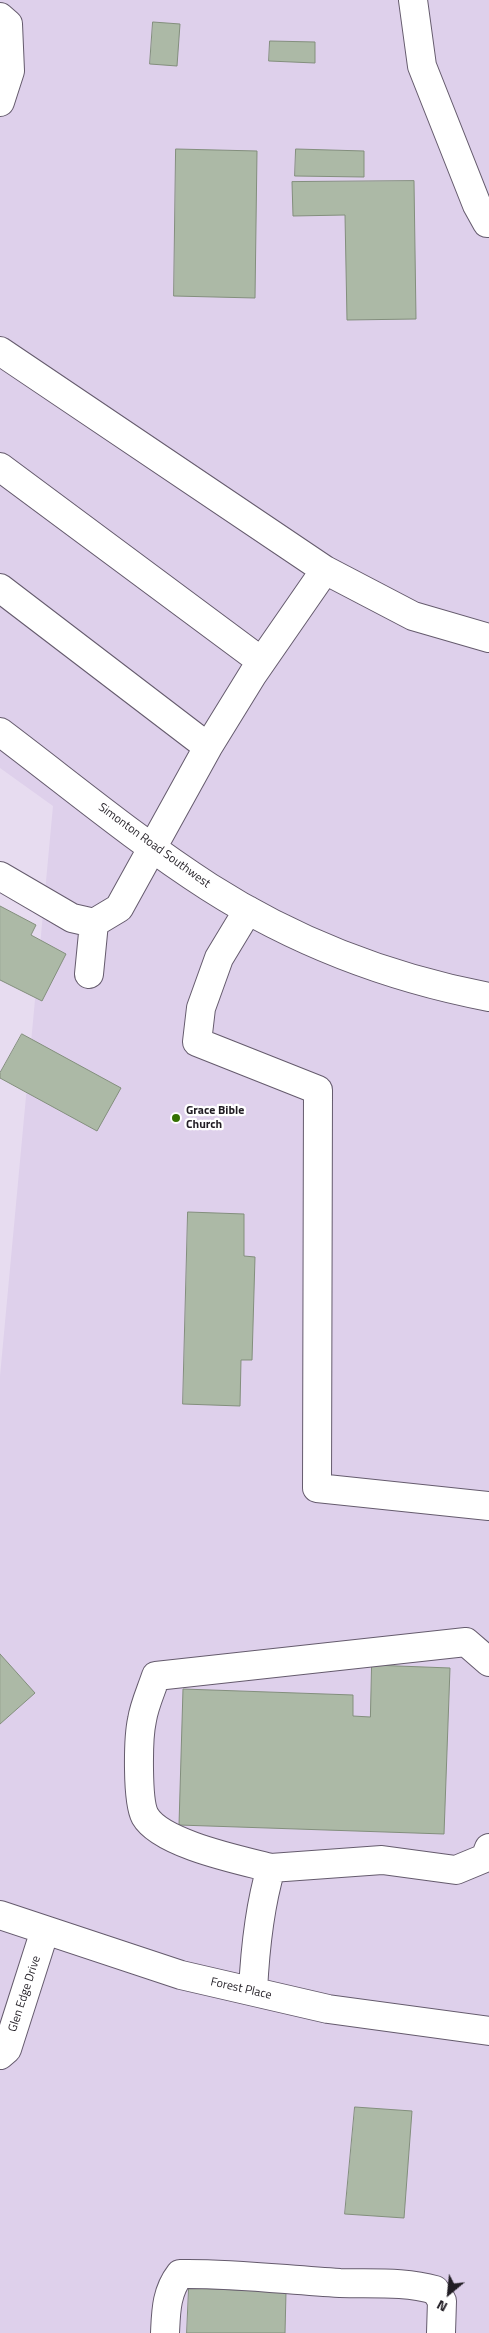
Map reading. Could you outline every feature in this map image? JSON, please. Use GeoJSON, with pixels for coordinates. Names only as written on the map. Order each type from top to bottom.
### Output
{"type":"FeatureCollection","features":[{"type":"Feature","properties":{"kind":"street"},"geometry":{"type":"LineString","coordinates":[[413,0],[422,66],[477,205],[487,223],[489,223]]}},
{"type":"Feature","properties":{"kind":"street"},"geometry":{"type":"LineString","coordinates":[[0,17],[8,24],[10,71],[0,102]]}},
{"type":"Feature","properties":{"kind":"street"},"geometry":{"type":"LineString","coordinates":[[0,352],[324,570],[413,616],[489,638]]}},
{"type":"Feature","properties":{"kind":"street"},"geometry":{"type":"LineString","coordinates":[[0,467],[261,661]]}},
{"type":"Feature","properties":{"kind":"street"},"geometry":{"type":"LineString","coordinates":[[0,876],[72,918],[94,923],[119,908],[154,848],[208,747],[261,661],[324,570]]}},
{"type":"Feature","properties":{"kind":"street"},"geometry":{"type":"LineString","coordinates":[[0,588],[208,747]]}},
{"type":"Feature","properties":{"kind":"street","name":"Simonton Road Southwest"},"geometry":{"type":"LineString","coordinates":[[0,732],[154,848],[210,888],[248,910],[307,940],[359,962],[403,977],[489,997]]}},
{"type":"Feature","properties":{"kind":"street"},"geometry":{"type":"LineString","coordinates":[[248,910],[219,958],[201,1008],[197,1042],[318,1090],[317,1488],[489,1506]]}},
{"type":"Feature","properties":{"kind":"street"},"geometry":{"type":"LineString","coordinates":[[89,974],[94,923]]}},
{"type":"Feature","properties":{"kind":"street"},"geometry":{"type":"LineString","coordinates":[[489,1662],[466,1642],[156,1676],[141,1721],[140,1794],[145,1816],[166,1835],[211,1852],[271,1868],[382,1860],[456,1870],[485,1858],[489,1848]]}},
{"type":"Feature","properties":{"kind":"street"},"geometry":{"type":"LineString","coordinates":[[253,1992],[255,1952],[264,1893],[271,1868]]}},
{"type":"Feature","properties":{"kind":"street","name":"Forest Place"},"geometry":{"type":"LineString","coordinates":[[0,1916],[181,1975],[253,1992],[328,2009],[489,2031]]}},
{"type":"Feature","properties":{"kind":"street","name":"Glen Edge Drive"},"geometry":{"type":"LineString","coordinates":[[0,2055],[7,2049],[45,1930]]}},
{"type":"Feature","properties":{"kind":"street"},"geometry":{"type":"LineString","coordinates":[[165,2333],[167,2304],[173,2283],[180,2274],[221,2273],[339,2282],[421,2285],[435,2290],[442,2301],[441,2333]]}},
{"type":"Feature","properties":{"kind":"shaded area"},"geometry":{"type":"Polygon","coordinates":[[[0,0],[489,0],[489,2333],[0,2333],[0,1376],[53,806],[0,768],[0,0]]]}},
{"type":"Feature","properties":{"kind":"building"},"geometry":{"type":"Polygon","coordinates":[[[153,22],[180,24],[177,66],[150,64],[153,22]]]}},
{"type":"Feature","properties":{"kind":"building"},"geometry":{"type":"Polygon","coordinates":[[[270,41],[315,42],[315,63],[269,61],[270,41]]]}},
{"type":"Feature","properties":{"kind":"building"},"geometry":{"type":"Polygon","coordinates":[[[176,149],[257,151],[255,298],[174,296],[176,149]]]}},
{"type":"Feature","properties":{"kind":"building"},"geometry":{"type":"Polygon","coordinates":[[[296,149],[364,151],[364,177],[295,176],[296,149]]]}},
{"type":"Feature","properties":{"kind":"building"},"geometry":{"type":"Polygon","coordinates":[[[414,181],[416,319],[347,320],[345,215],[293,216],[292,182],[414,181]]]}},
{"type":"Feature","properties":{"kind":"building"},"geometry":{"type":"Polygon","coordinates":[[[0,906],[36,925],[31,935],[66,954],[42,1001],[0,980],[0,906]]]}},
{"type":"Feature","properties":{"kind":"building"},"geometry":{"type":"Polygon","coordinates":[[[22,1034],[121,1088],[97,1131],[0,1078],[0,1073],[22,1034]]]}},
{"type":"Feature","properties":{"kind":"building"},"geometry":{"type":"Polygon","coordinates":[[[188,1212],[244,1214],[244,1256],[255,1257],[252,1360],[241,1360],[240,1406],[183,1404],[188,1212]]]}},
{"type":"Feature","properties":{"kind":"building"},"geometry":{"type":"Polygon","coordinates":[[[0,1654],[35,1693],[0,1724],[0,1654]]]}},
{"type":"Feature","properties":{"kind":"building"},"geometry":{"type":"Polygon","coordinates":[[[372,1665],[450,1668],[444,1834],[179,1825],[183,1689],[353,1695],[353,1716],[370,1717],[372,1665]]]}},
{"type":"Feature","properties":{"kind":"building"},"geometry":{"type":"Polygon","coordinates":[[[355,2107],[412,2111],[404,2218],[345,2214],[355,2107]]]}},
{"type":"Feature","properties":{"kind":"building"},"geometry":{"type":"Polygon","coordinates":[[[189,2288],[286,2292],[285,2333],[187,2333],[189,2288]]]}},
{"type":"Feature","properties":{"kind":"place","name":"Grace Bible Church"},"geometry":{"type":"Point","coordinates":[176,1118]}}]}
